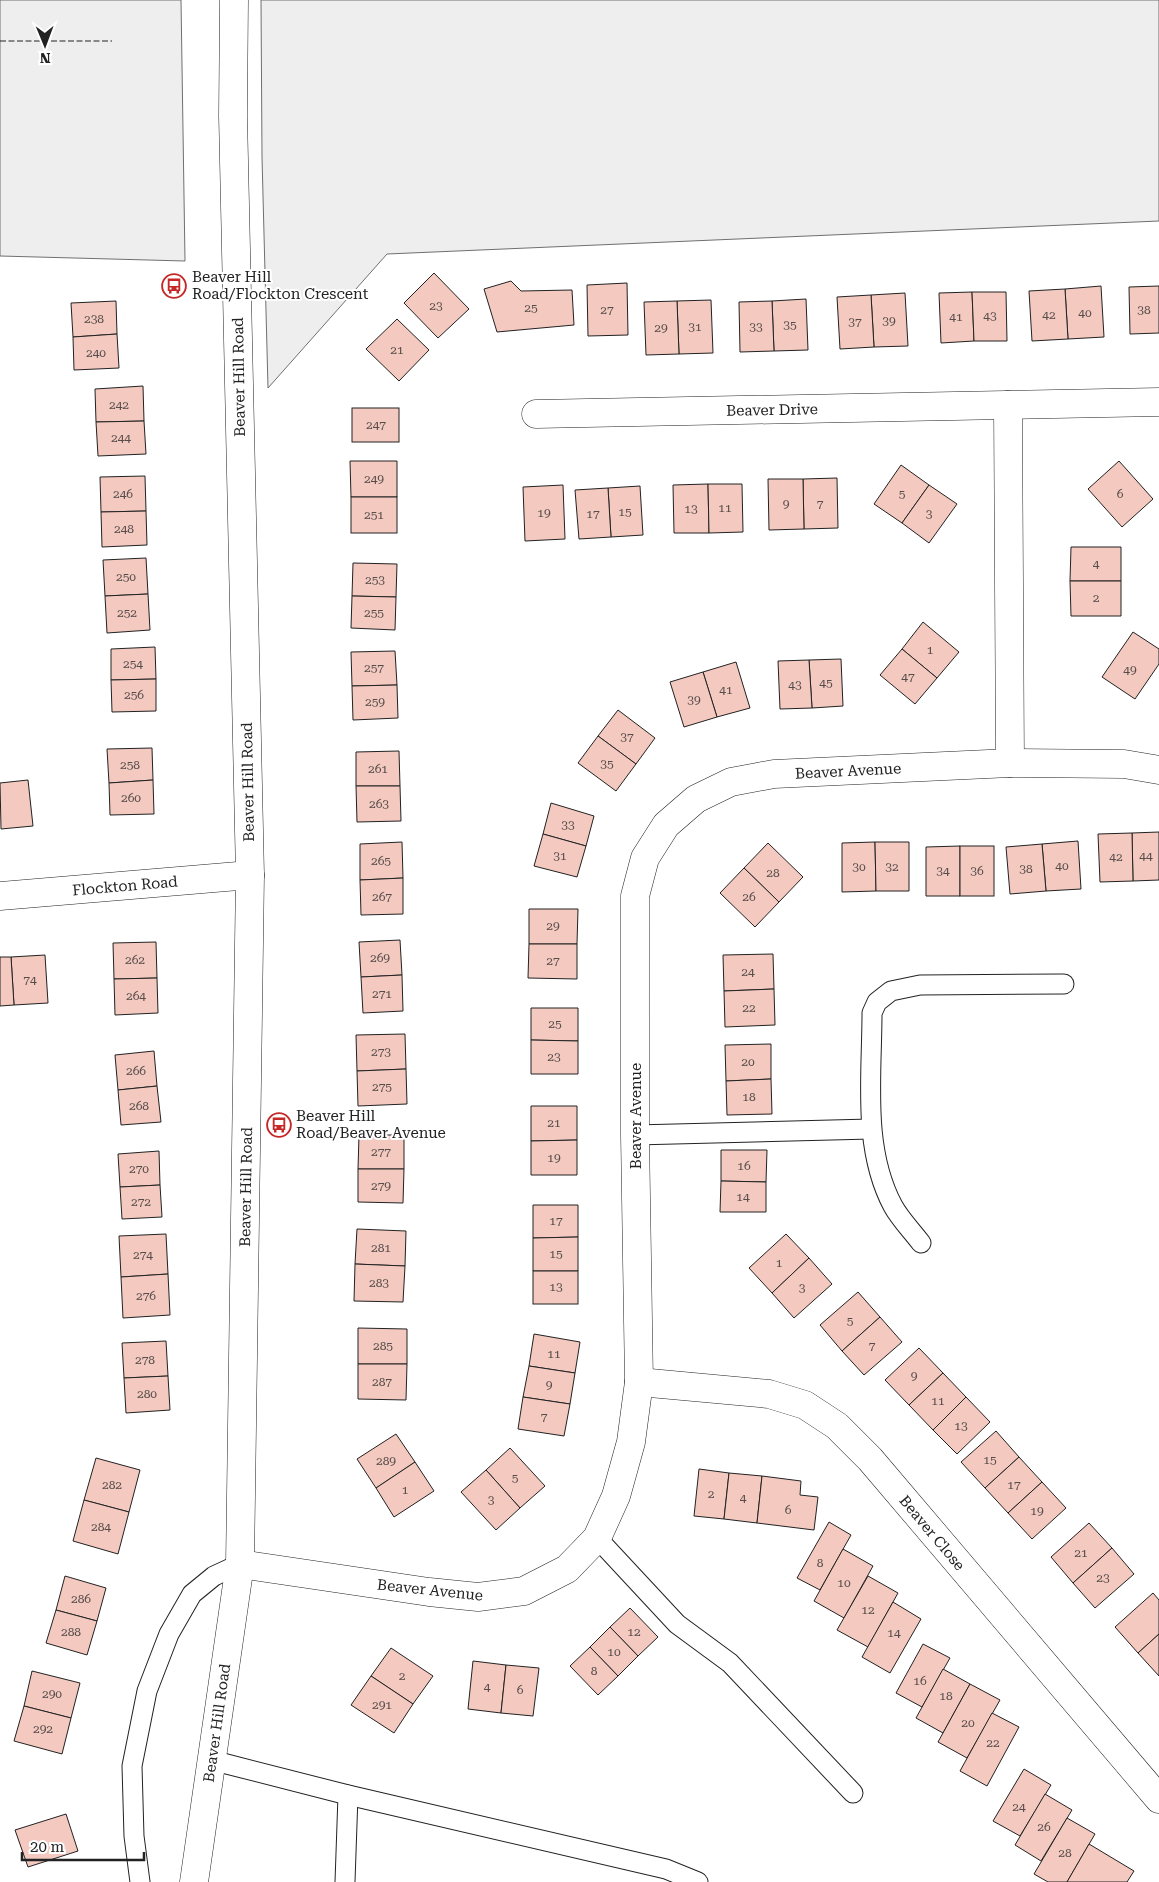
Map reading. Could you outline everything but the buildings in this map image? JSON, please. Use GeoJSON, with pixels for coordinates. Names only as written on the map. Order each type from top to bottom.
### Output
{"type":"FeatureCollection","features":[{"type":"Feature","properties":{"kind":"street","name":"Beaver Hill Road"},"geometry":{"type":"LineString","coordinates":[[194,1882],[240,1564],[250,875],[233,116],[234,0]]}},
{"type":"Feature","properties":{"kind":"street","name":"Beaver Drive"},"geometry":{"type":"LineString","coordinates":[[536,414],[1159,402]]}},
{"type":"Feature","properties":{"kind":"street"},"geometry":{"type":"LineString","coordinates":[[1008,405],[1010,763]]}},
{"type":"Feature","properties":{"kind":"street","name":"Beaver Avenue"},"geometry":{"type":"LineString","coordinates":[[240,1564],[428,1592],[478,1597],[524,1591],[567,1569],[597,1538],[616,1496],[631,1442],[639,1382],[635,896],[645,858],[666,825],[696,799],[731,782],[774,774],[1010,763],[1124,764],[1159,770]]}},
{"type":"Feature","properties":{"kind":"street","name":"Flockton Road"},"geometry":{"type":"LineString","coordinates":[[0,896],[250,875]]}},
{"type":"Feature","properties":{"kind":"street","name":"Beaver Close"},"geometry":{"type":"LineString","coordinates":[[639,1382],[769,1394],[804,1405],[837,1426],[876,1467],[1159,1799]]}},
{"type":"Feature","properties":{"kind":"lane"},"geometry":{"type":"LineString","coordinates":[[921,1243],[893,1207],[881,1176],[871,1129],[872,1013],[877,1002],[891,991],[920,985],[1064,984]]}},
{"type":"Feature","properties":{"kind":"lane"},"geometry":{"type":"LineString","coordinates":[[636,1135],[871,1129]]}},
{"type":"Feature","properties":{"kind":"lane"},"geometry":{"type":"LineString","coordinates":[[597,1538],[678,1624],[730,1663],[853,1793]]}},
{"type":"Feature","properties":{"kind":"lane"},"geometry":{"type":"LineString","coordinates":[[140,1882],[134,1836],[132,1766],[147,1691],[169,1634],[192,1594],[214,1576],[240,1564]]}},
{"type":"Feature","properties":{"kind":"lane"},"geometry":{"type":"LineString","coordinates":[[211,1760],[348,1795],[666,1869],[698,1882]]}},
{"type":"Feature","properties":{"kind":"lane"},"geometry":{"type":"LineString","coordinates":[[345,1882],[348,1795]]}},
{"type":"Feature","properties":{"kind":"shaded area"},"geometry":{"type":"Polygon","coordinates":[[[0,0],[181,0],[185,261],[0,256],[0,0]]]}},
{"type":"Feature","properties":{"kind":"shaded area"},"geometry":{"type":"Polygon","coordinates":[[[261,0],[1159,0],[1159,221],[387,254],[268,388],[262,157],[261,0]]]}},
{"type":"Feature","properties":{"kind":"fence"},"geometry":{"type":"LineString","coordinates":[[0,41],[112,41]]}},
{"type":"Feature","properties":{"kind":"place","name":"Beaver Hill Road/Flockton Crescent"},"geometry":{"type":"Point","coordinates":[174,286]}},
{"type":"Feature","properties":{"kind":"place","name":"Beaver Hill Road/Beaver Avenue"},"geometry":{"type":"Point","coordinates":[279,1125]}}]}
